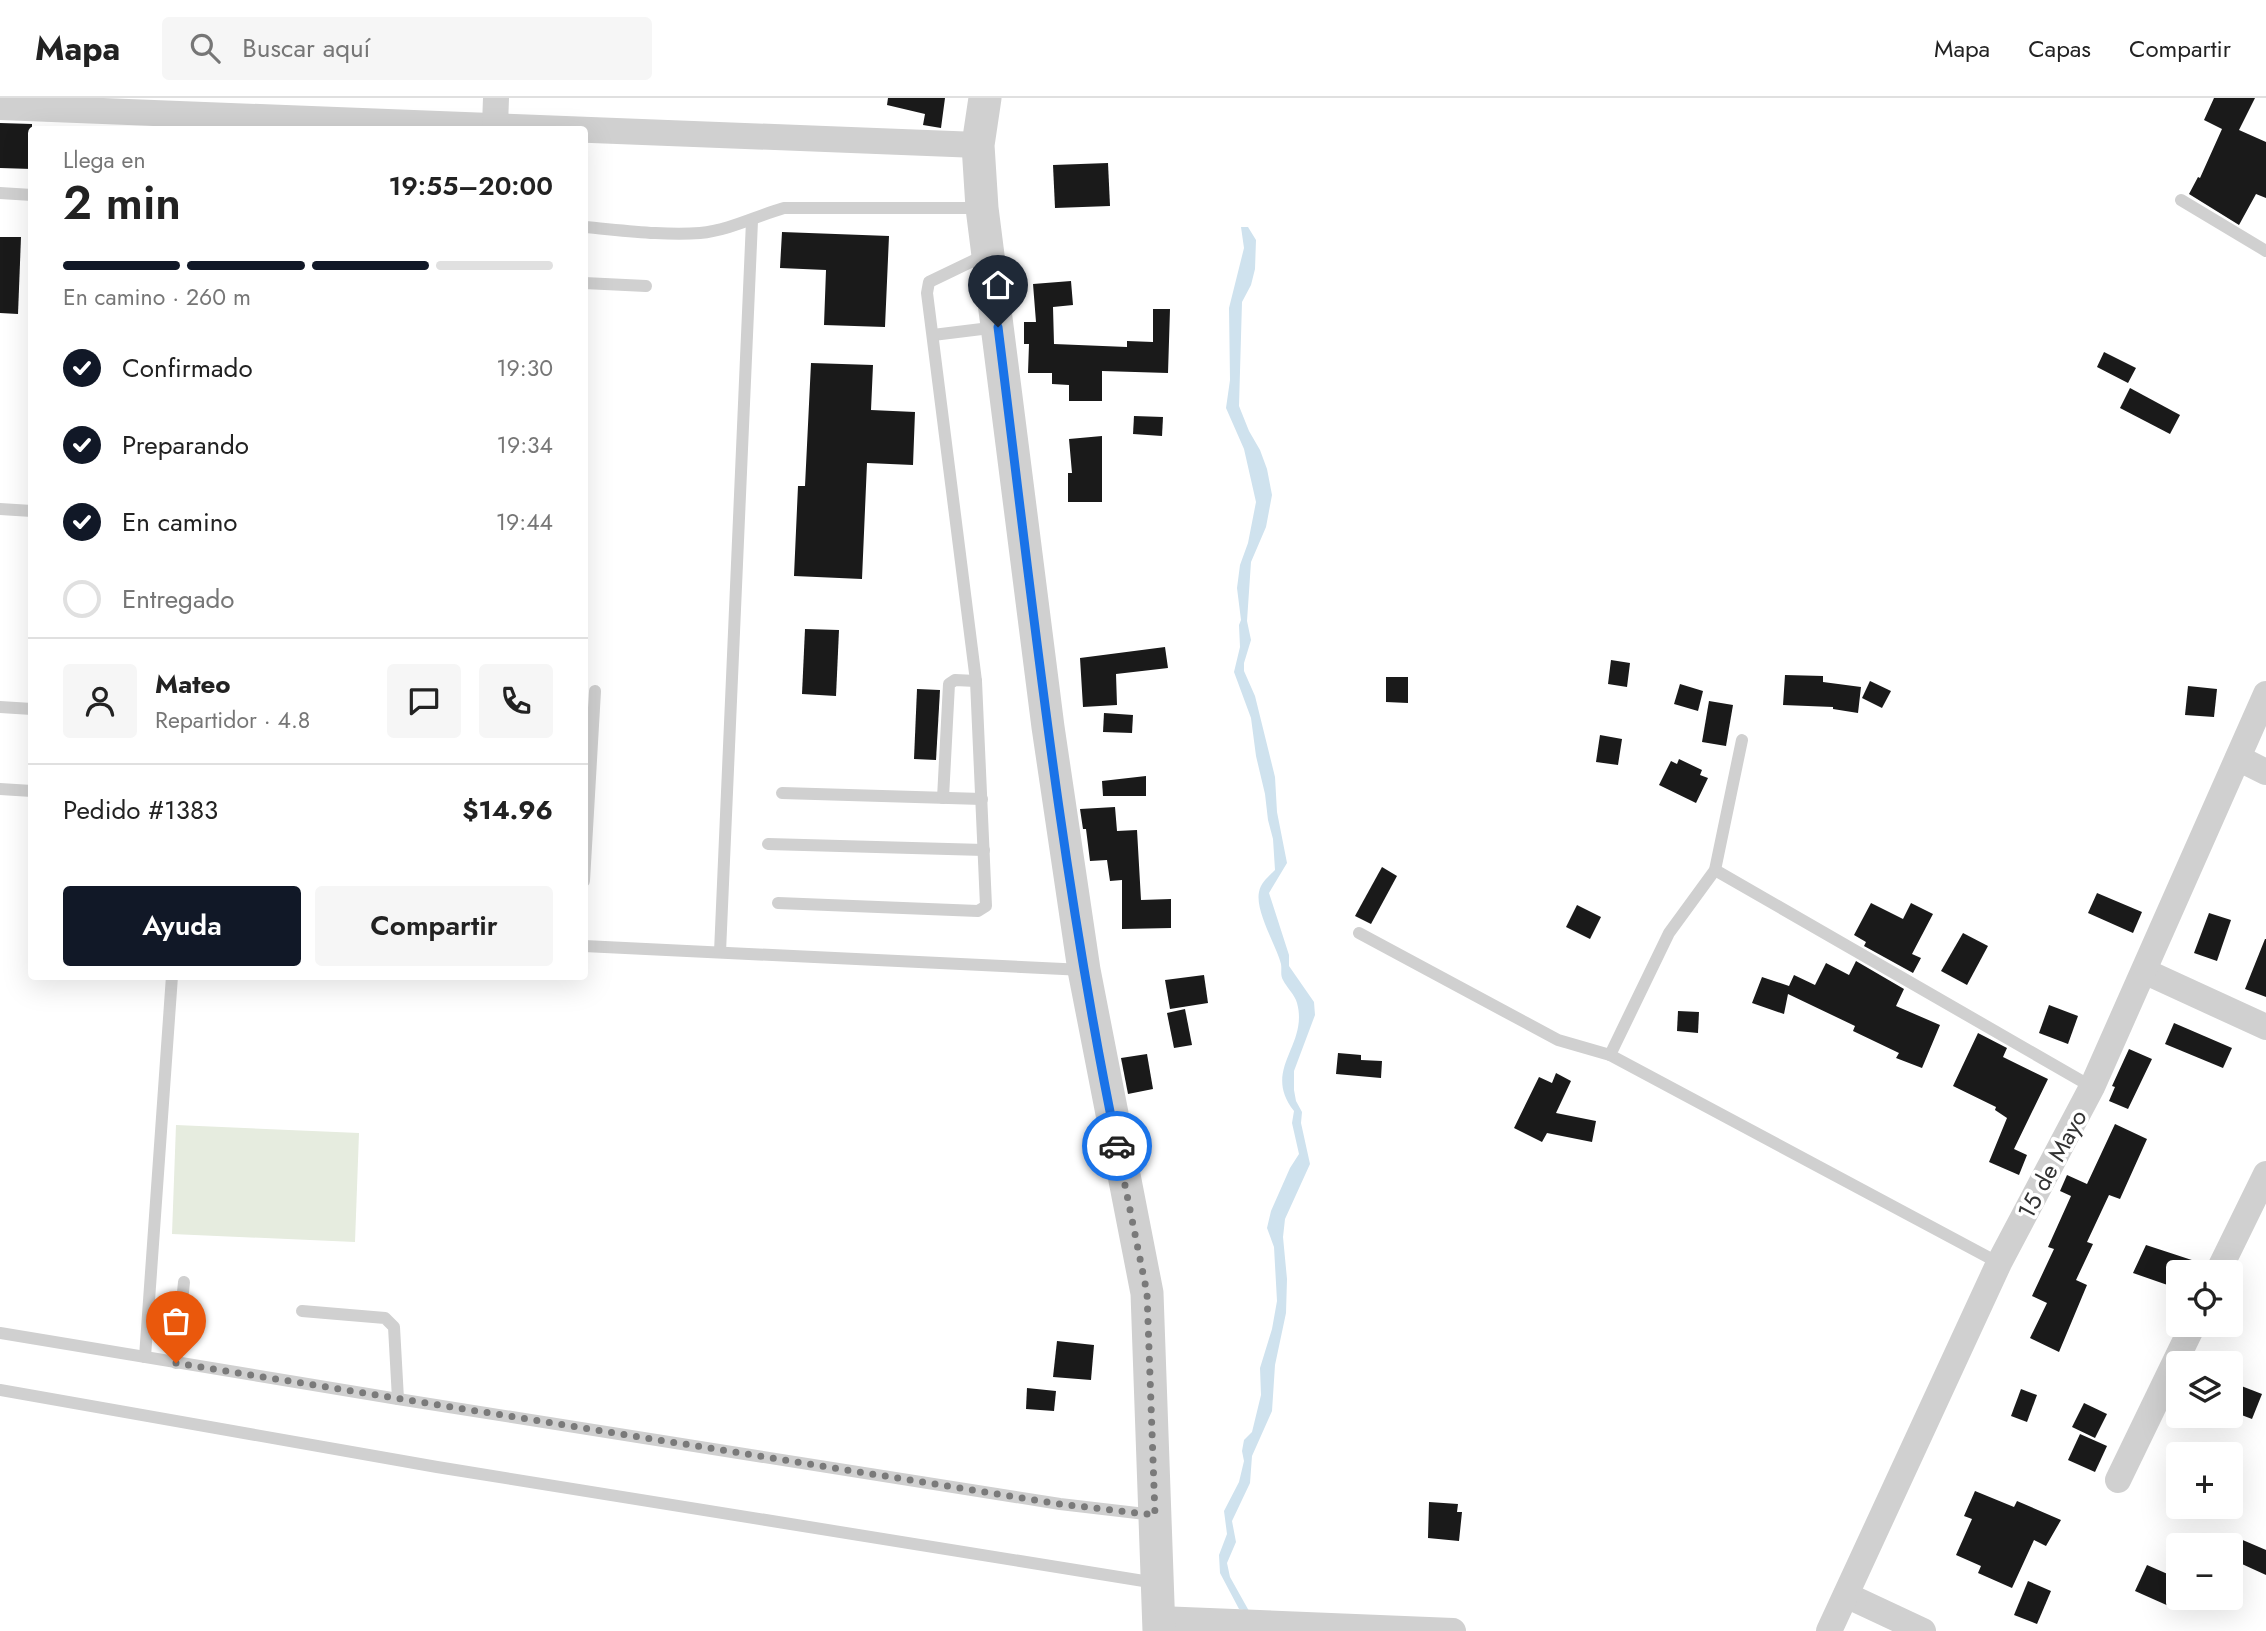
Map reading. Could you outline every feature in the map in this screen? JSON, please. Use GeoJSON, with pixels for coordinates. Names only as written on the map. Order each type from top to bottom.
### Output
{"type":"FeatureCollection","features":[{"type":"Feature","properties":{"kind":"street"},"geometry":{"type":"LineString","coordinates":[[0,107],[249,107],[495,126],[496,98]]}},
{"type":"Feature","properties":{"kind":"street"},"geometry":{"type":"LineString","coordinates":[[985,98],[978,145],[982,208],[1048,727],[1084,970],[1147,1293],[1159,1625],[1453,1631]]}},
{"type":"Feature","properties":{"kind":"street"},"geometry":{"type":"LineString","coordinates":[[588,130],[978,145]]}},
{"type":"Feature","properties":{"kind":"street","name":"15 de Mayo"},"geometry":{"type":"LineString","coordinates":[[1829,1631],[1999,1263],[2092,1087],[2266,694]]}},
{"type":"Feature","properties":{"kind":"street"},"geometry":{"type":"LineString","coordinates":[[2238,758],[2266,772]]}},
{"type":"Feature","properties":{"kind":"street"},"geometry":{"type":"LineString","coordinates":[[2144,971],[2266,1027]]}},
{"type":"Feature","properties":{"kind":"street"},"geometry":{"type":"LineString","coordinates":[[2224,1260],[2266,1174]]}},
{"type":"Feature","properties":{"kind":"street"},"geometry":{"type":"LineString","coordinates":[[2118,1480],[2187,1337]]}},
{"type":"Feature","properties":{"kind":"street"},"geometry":{"type":"LineString","coordinates":[[1846,1595],[1923,1631]]}},
{"type":"Feature","properties":{"kind":"lane"},"geometry":{"type":"LineString","coordinates":[[0,193],[28,195]]}},
{"type":"Feature","properties":{"kind":"lane"},"geometry":{"type":"LineString","coordinates":[[2181,200],[2266,251]]}},
{"type":"Feature","properties":{"kind":"lane"},"geometry":{"type":"LineString","coordinates":[[588,227],[700,233],[752,221],[784,208],[982,208]]}},
{"type":"Feature","properties":{"kind":"lane"},"geometry":{"type":"LineString","coordinates":[[720,952],[752,221]]}},
{"type":"Feature","properties":{"kind":"lane"},"geometry":{"type":"LineString","coordinates":[[778,902],[978,911],[986,906],[976,681],[927,293],[929,282],[989,253]]}},
{"type":"Feature","properties":{"kind":"lane"},"geometry":{"type":"LineString","coordinates":[[588,283],[646,286]]}},
{"type":"Feature","properties":{"kind":"lane"},"geometry":{"type":"LineString","coordinates":[[933,335],[998,327]]}},
{"type":"Feature","properties":{"kind":"lane"},"geometry":{"type":"LineString","coordinates":[[0,509],[28,510]]}},
{"type":"Feature","properties":{"kind":"lane"},"geometry":{"type":"LineString","coordinates":[[943,798],[949,684],[956,680],[976,681]]}},
{"type":"Feature","properties":{"kind":"lane"},"geometry":{"type":"LineString","coordinates":[[588,812],[595,691]]}},
{"type":"Feature","properties":{"kind":"lane"},"geometry":{"type":"LineString","coordinates":[[0,707],[28,709]]}},
{"type":"Feature","properties":{"kind":"lane"},"geometry":{"type":"LineString","coordinates":[[1610,1055],[1669,933],[1714,870],[1742,740]]}},
{"type":"Feature","properties":{"kind":"lane"},"geometry":{"type":"LineString","coordinates":[[0,789],[28,791]]}},
{"type":"Feature","properties":{"kind":"lane"},"geometry":{"type":"LineString","coordinates":[[782,793],[982,799]]}},
{"type":"Feature","properties":{"kind":"lane"},"geometry":{"type":"LineString","coordinates":[[768,844],[984,850]]}},
{"type":"Feature","properties":{"kind":"lane"},"geometry":{"type":"LineString","coordinates":[[1714,870],[2092,1087]]}},
{"type":"Feature","properties":{"kind":"lane"},"geometry":{"type":"LineString","coordinates":[[1359,933],[1559,1040],[1610,1055],[1999,1263]]}},
{"type":"Feature","properties":{"kind":"lane"},"geometry":{"type":"LineString","coordinates":[[588,946],[1084,970]]}},
{"type":"Feature","properties":{"kind":"lane"},"geometry":{"type":"LineString","coordinates":[[145,1357],[172,980]]}},
{"type":"Feature","properties":{"kind":"lane"},"geometry":{"type":"LineString","coordinates":[[176,1363],[184,1282]]}},
{"type":"Feature","properties":{"kind":"lane"},"geometry":{"type":"LineString","coordinates":[[302,1311],[385,1318],[394,1327],[398,1399]]}},
{"type":"Feature","properties":{"kind":"lane"},"geometry":{"type":"LineString","coordinates":[[0,1333],[1060,1504],[1155,1515]]}},
{"type":"Feature","properties":{"kind":"lane"},"geometry":{"type":"LineString","coordinates":[[0,1390],[450,1469],[1158,1583]]}},
{"type":"Feature","properties":{"kind":"shaded area"},"geometry":{"type":"Polygon","coordinates":[[[176,1125],[359,1133],[355,1242],[172,1234],[176,1125]]]}},
{"type":"Feature","properties":{"kind":"water"},"geometry":{"type":"Polygon","coordinates":[[[1241,227],[1248,227],[1256,240],[1255,269],[1251,285],[1242,302],[1239,406],[1260,450],[1272,495],[1266,527],[1251,562],[1247,621],[1251,640],[1244,671],[1255,696],[1275,777],[1277,812],[1287,863],[1269,893],[1289,955],[1289,966],[1314,1002],[1315,1015],[1294,1071],[1294,1090],[1302,1112],[1301,1123],[1310,1164],[1285,1219],[1283,1237],[1287,1279],[1286,1313],[1275,1365],[1272,1411],[1252,1456],[1250,1483],[1232,1521],[1236,1542],[1227,1563],[1230,1577],[1249,1611],[1239,1609],[1220,1573],[1219,1555],[1227,1534],[1224,1511],[1239,1482],[1244,1461],[1244,1440],[1252,1432],[1261,1395],[1260,1368],[1277,1301],[1274,1247],[1267,1228],[1271,1211],[1299,1154],[1292,1123],[1294,1111],[1285,1096],[1282,1082],[1299,1018],[1296,1000],[1282,978],[1281,964],[1260,909],[1260,888],[1275,870],[1273,839],[1251,718],[1234,672],[1240,647],[1241,620],[1237,588],[1256,502],[1244,449],[1226,408],[1230,380],[1229,308],[1244,248],[1241,227]]]}},
{"type":"Feature","properties":{"kind":"building"},"geometry":{"type":"Polygon","coordinates":[[[888,98],[945,98],[941,128],[923,125],[925,114],[887,105],[888,98]]]}},
{"type":"Feature","properties":{"kind":"building"},"geometry":{"type":"Polygon","coordinates":[[[2214,98],[2255,98],[2239,130],[2266,142],[2266,198],[2256,194],[2239,225],[2189,194],[2198,177],[2200,178],[2222,129],[2204,120],[2214,98]]]}},
{"type":"Feature","properties":{"kind":"building"},"geometry":{"type":"Polygon","coordinates":[[[0,123],[32,124],[28,126],[28,169],[0,168],[0,123]]]}},
{"type":"Feature","properties":{"kind":"building"},"geometry":{"type":"Polygon","coordinates":[[[1108,163],[1110,206],[1055,208],[1053,165],[1108,163]]]}},
{"type":"Feature","properties":{"kind":"building"},"geometry":{"type":"Polygon","coordinates":[[[782,232],[889,236],[885,327],[824,325],[826,270],[780,268],[782,232]]]}},
{"type":"Feature","properties":{"kind":"building"},"geometry":{"type":"Polygon","coordinates":[[[0,237],[21,237],[18,314],[0,313],[0,237]]]}},
{"type":"Feature","properties":{"kind":"building"},"geometry":{"type":"Polygon","coordinates":[[[1071,281],[1073,305],[1053,307],[1054,344],[1127,347],[1127,341],[1153,342],[1153,309],[1170,309],[1168,373],[1102,371],[1102,401],[1069,401],[1069,385],[1052,384],[1052,373],[1028,373],[1029,344],[1024,344],[1024,322],[1036,322],[1033,284],[1071,281]]]}},
{"type":"Feature","properties":{"kind":"building"},"geometry":{"type":"Polygon","coordinates":[[[2104,352],[2136,368],[2128,383],[2097,367],[2104,352]]]}},
{"type":"Feature","properties":{"kind":"building"},"geometry":{"type":"Polygon","coordinates":[[[811,363],[873,365],[871,410],[915,412],[913,465],[867,463],[862,579],[794,576],[798,486],[805,486],[811,363]]]}},
{"type":"Feature","properties":{"kind":"building"},"geometry":{"type":"Polygon","coordinates":[[[2130,388],[2180,415],[2170,434],[2120,408],[2130,388]]]}},
{"type":"Feature","properties":{"kind":"building"},"geometry":{"type":"Polygon","coordinates":[[[1134,416],[1163,417],[1162,436],[1133,434],[1134,416]]]}},
{"type":"Feature","properties":{"kind":"building"},"geometry":{"type":"Polygon","coordinates":[[[1102,436],[1102,502],[1068,502],[1068,473],[1072,473],[1069,439],[1102,436]]]}},
{"type":"Feature","properties":{"kind":"building"},"geometry":{"type":"Polygon","coordinates":[[[805,629],[839,630],[836,696],[802,694],[805,629]]]}},
{"type":"Feature","properties":{"kind":"building"},"geometry":{"type":"Polygon","coordinates":[[[1165,647],[1168,668],[1116,674],[1117,705],[1083,707],[1080,658],[1165,647]]]}},
{"type":"Feature","properties":{"kind":"building"},"geometry":{"type":"Polygon","coordinates":[[[1611,660],[1630,663],[1627,687],[1608,684],[1611,660]]]}},
{"type":"Feature","properties":{"kind":"building"},"geometry":{"type":"Polygon","coordinates":[[[1785,675],[1823,676],[1823,682],[1861,687],[1858,713],[1833,707],[1783,705],[1785,675]]]}},
{"type":"Feature","properties":{"kind":"building"},"geometry":{"type":"Polygon","coordinates":[[[1386,677],[1408,677],[1408,703],[1386,702],[1386,677]]]}},
{"type":"Feature","properties":{"kind":"building"},"geometry":{"type":"Polygon","coordinates":[[[1870,681],[1891,691],[1882,708],[1862,698],[1870,681]]]}},
{"type":"Feature","properties":{"kind":"building"},"geometry":{"type":"Polygon","coordinates":[[[1680,684],[1703,691],[1698,711],[1674,704],[1680,684]]]}},
{"type":"Feature","properties":{"kind":"building"},"geometry":{"type":"Polygon","coordinates":[[[2188,686],[2217,689],[2214,717],[2185,715],[2188,686]]]}},
{"type":"Feature","properties":{"kind":"building"},"geometry":{"type":"Polygon","coordinates":[[[917,689],[940,690],[936,760],[914,759],[917,689]]]}},
{"type":"Feature","properties":{"kind":"building"},"geometry":{"type":"Polygon","coordinates":[[[1709,701],[1733,705],[1726,746],[1702,742],[1709,701]]]}},
{"type":"Feature","properties":{"kind":"building"},"geometry":{"type":"Polygon","coordinates":[[[1104,713],[1133,715],[1132,733],[1103,732],[1104,713]]]}},
{"type":"Feature","properties":{"kind":"building"},"geometry":{"type":"Polygon","coordinates":[[[1600,735],[1622,739],[1618,765],[1596,762],[1600,735]]]}},
{"type":"Feature","properties":{"kind":"building"},"geometry":{"type":"Polygon","coordinates":[[[1679,759],[1702,770],[1700,775],[1708,778],[1696,803],[1659,785],[1671,761],[1677,764],[1679,759]]]}},
{"type":"Feature","properties":{"kind":"building"},"geometry":{"type":"Polygon","coordinates":[[[1146,776],[1146,796],[1103,796],[1102,781],[1146,776]]]}},
{"type":"Feature","properties":{"kind":"building"},"geometry":{"type":"Polygon","coordinates":[[[1115,807],[1117,831],[1137,830],[1141,900],[1171,899],[1171,928],[1122,929],[1122,880],[1110,881],[1107,860],[1090,861],[1086,829],[1083,829],[1080,809],[1115,807]]]}},
{"type":"Feature","properties":{"kind":"building"},"geometry":{"type":"Polygon","coordinates":[[[1382,867],[1397,876],[1371,924],[1355,916],[1382,867]]]}},
{"type":"Feature","properties":{"kind":"building"},"geometry":{"type":"Polygon","coordinates":[[[2097,893],[2142,912],[2133,933],[2088,913],[2097,893]]]}},
{"type":"Feature","properties":{"kind":"building"},"geometry":{"type":"Polygon","coordinates":[[[1871,903],[1903,919],[1911,903],[1933,914],[1912,954],[1921,958],[1913,973],[1864,946],[1866,942],[1854,935],[1871,903]]]}},
{"type":"Feature","properties":{"kind":"building"},"geometry":{"type":"Polygon","coordinates":[[[1577,905],[1601,917],[1590,939],[1566,927],[1577,905]]]}},
{"type":"Feature","properties":{"kind":"building"},"geometry":{"type":"Polygon","coordinates":[[[2209,913],[2231,920],[2217,961],[2194,953],[2209,913]]]}},
{"type":"Feature","properties":{"kind":"building"},"geometry":{"type":"Polygon","coordinates":[[[1963,933],[1988,946],[1967,985],[1941,971],[1963,933]]]}},
{"type":"Feature","properties":{"kind":"building"},"geometry":{"type":"Polygon","coordinates":[[[2266,939],[2266,997],[2245,989],[2266,939]]]}},
{"type":"Feature","properties":{"kind":"building"},"geometry":{"type":"Polygon","coordinates":[[[1856,961],[1904,989],[1896,1006],[1940,1025],[1922,1068],[1896,1058],[1899,1053],[1853,1031],[1855,1026],[1788,994],[1784,1014],[1752,1003],[1762,977],[1789,986],[1794,975],[1815,985],[1826,963],[1849,975],[1856,961]]]}},
{"type":"Feature","properties":{"kind":"building"},"geometry":{"type":"Polygon","coordinates":[[[1204,975],[1208,1003],[1170,1009],[1165,980],[1204,975]]]}},
{"type":"Feature","properties":{"kind":"building"},"geometry":{"type":"Polygon","coordinates":[[[2049,1005],[2078,1016],[2068,1044],[2039,1033],[2049,1005]]]}},
{"type":"Feature","properties":{"kind":"building"},"geometry":{"type":"Polygon","coordinates":[[[1185,1009],[1192,1045],[1174,1048],[1167,1013],[1185,1009]]]}},
{"type":"Feature","properties":{"kind":"building"},"geometry":{"type":"Polygon","coordinates":[[[1678,1011],[1699,1012],[1698,1033],[1677,1031],[1678,1011]]]}},
{"type":"Feature","properties":{"kind":"building"},"geometry":{"type":"Polygon","coordinates":[[[2174,1023],[2232,1048],[2223,1068],[2165,1044],[2174,1023]]]}},
{"type":"Feature","properties":{"kind":"building"},"geometry":{"type":"Polygon","coordinates":[[[1978,1033],[2007,1048],[2003,1057],[2048,1079],[2014,1149],[2027,1155],[2019,1175],[1989,1162],[2007,1118],[1995,1110],[1996,1107],[1953,1086],[1978,1033]]]}},
{"type":"Feature","properties":{"kind":"building"},"geometry":{"type":"Polygon","coordinates":[[[2129,1049],[2152,1059],[2128,1109],[2109,1101],[2115,1087],[2112,1086],[2129,1049]]]}},
{"type":"Feature","properties":{"kind":"building"},"geometry":{"type":"Polygon","coordinates":[[[1338,1053],[1361,1055],[1361,1060],[1382,1061],[1381,1078],[1336,1074],[1338,1053]]]}},
{"type":"Feature","properties":{"kind":"building"},"geometry":{"type":"Polygon","coordinates":[[[1147,1054],[1153,1089],[1128,1094],[1121,1058],[1147,1054]]]}},
{"type":"Feature","properties":{"kind":"building"},"geometry":{"type":"Polygon","coordinates":[[[1556,1073],[1571,1081],[1556,1113],[1596,1121],[1592,1142],[1547,1133],[1542,1142],[1514,1128],[1539,1077],[1552,1083],[1556,1073]]]}},
{"type":"Feature","properties":{"kind":"building"},"geometry":{"type":"Polygon","coordinates":[[[2115,1124],[2147,1139],[2120,1199],[2109,1195],[2087,1242],[2093,1244],[2076,1280],[2087,1285],[2059,1352],[2030,1338],[2047,1303],[2032,1296],[2054,1249],[2048,1247],[2071,1196],[2060,1191],[2067,1175],[2087,1184],[2115,1124]]]}},
{"type":"Feature","properties":{"kind":"building"},"geometry":{"type":"Polygon","coordinates":[[[2146,1245],[2192,1260],[2166,1260],[2166,1284],[2133,1273],[2146,1245]]]}},
{"type":"Feature","properties":{"kind":"building"},"geometry":{"type":"Polygon","coordinates":[[[1057,1341],[1094,1345],[1091,1380],[1053,1377],[1057,1341]]]}},
{"type":"Feature","properties":{"kind":"building"},"geometry":{"type":"Polygon","coordinates":[[[2243,1387],[2262,1394],[2252,1419],[2243,1416],[2243,1387]]]}},
{"type":"Feature","properties":{"kind":"building"},"geometry":{"type":"Polygon","coordinates":[[[1027,1388],[1056,1391],[1054,1411],[1026,1409],[1027,1388]]]}},
{"type":"Feature","properties":{"kind":"building"},"geometry":{"type":"Polygon","coordinates":[[[2021,1389],[2037,1395],[2027,1422],[2011,1416],[2021,1389]]]}},
{"type":"Feature","properties":{"kind":"building"},"geometry":{"type":"Polygon","coordinates":[[[2084,1403],[2107,1414],[2095,1438],[2072,1427],[2084,1403]]]}},
{"type":"Feature","properties":{"kind":"building"},"geometry":{"type":"Polygon","coordinates":[[[2080,1434],[2107,1446],[2095,1472],[2068,1460],[2080,1434]]]}},
{"type":"Feature","properties":{"kind":"building"},"geometry":{"type":"Polygon","coordinates":[[[1975,1491],[2014,1507],[2017,1501],[2061,1520],[2046,1546],[2034,1540],[2012,1588],[1978,1573],[1981,1566],[1956,1555],[1972,1519],[1964,1516],[1975,1491]]]}},
{"type":"Feature","properties":{"kind":"building"},"geometry":{"type":"Polygon","coordinates":[[[1429,1502],[1458,1504],[1457,1512],[1462,1512],[1459,1541],[1428,1538],[1429,1502]]]}},
{"type":"Feature","properties":{"kind":"building"},"geometry":{"type":"Polygon","coordinates":[[[2243,1540],[2266,1550],[2266,1575],[2243,1564],[2243,1540]]]}},
{"type":"Feature","properties":{"kind":"building"},"geometry":{"type":"Polygon","coordinates":[[[2147,1565],[2166,1573],[2166,1605],[2135,1591],[2147,1565]]]}},
{"type":"Feature","properties":{"kind":"building"},"geometry":{"type":"Polygon","coordinates":[[[2028,1581],[2051,1591],[2037,1624],[2014,1615],[2028,1581]]]}},
{"type":"Feature","properties":{"kind":"way so far"},"geometry":{"type":"LineString","coordinates":[[176,1363],[1060,1504],[1155,1515],[1147,1293],[1117,1146]]}},
{"type":"Feature","properties":{"kind":"route"},"geometry":{"type":"LineString","coordinates":[[998,327],[1048,727],[1084,970],[1117,1146]]}}]}
